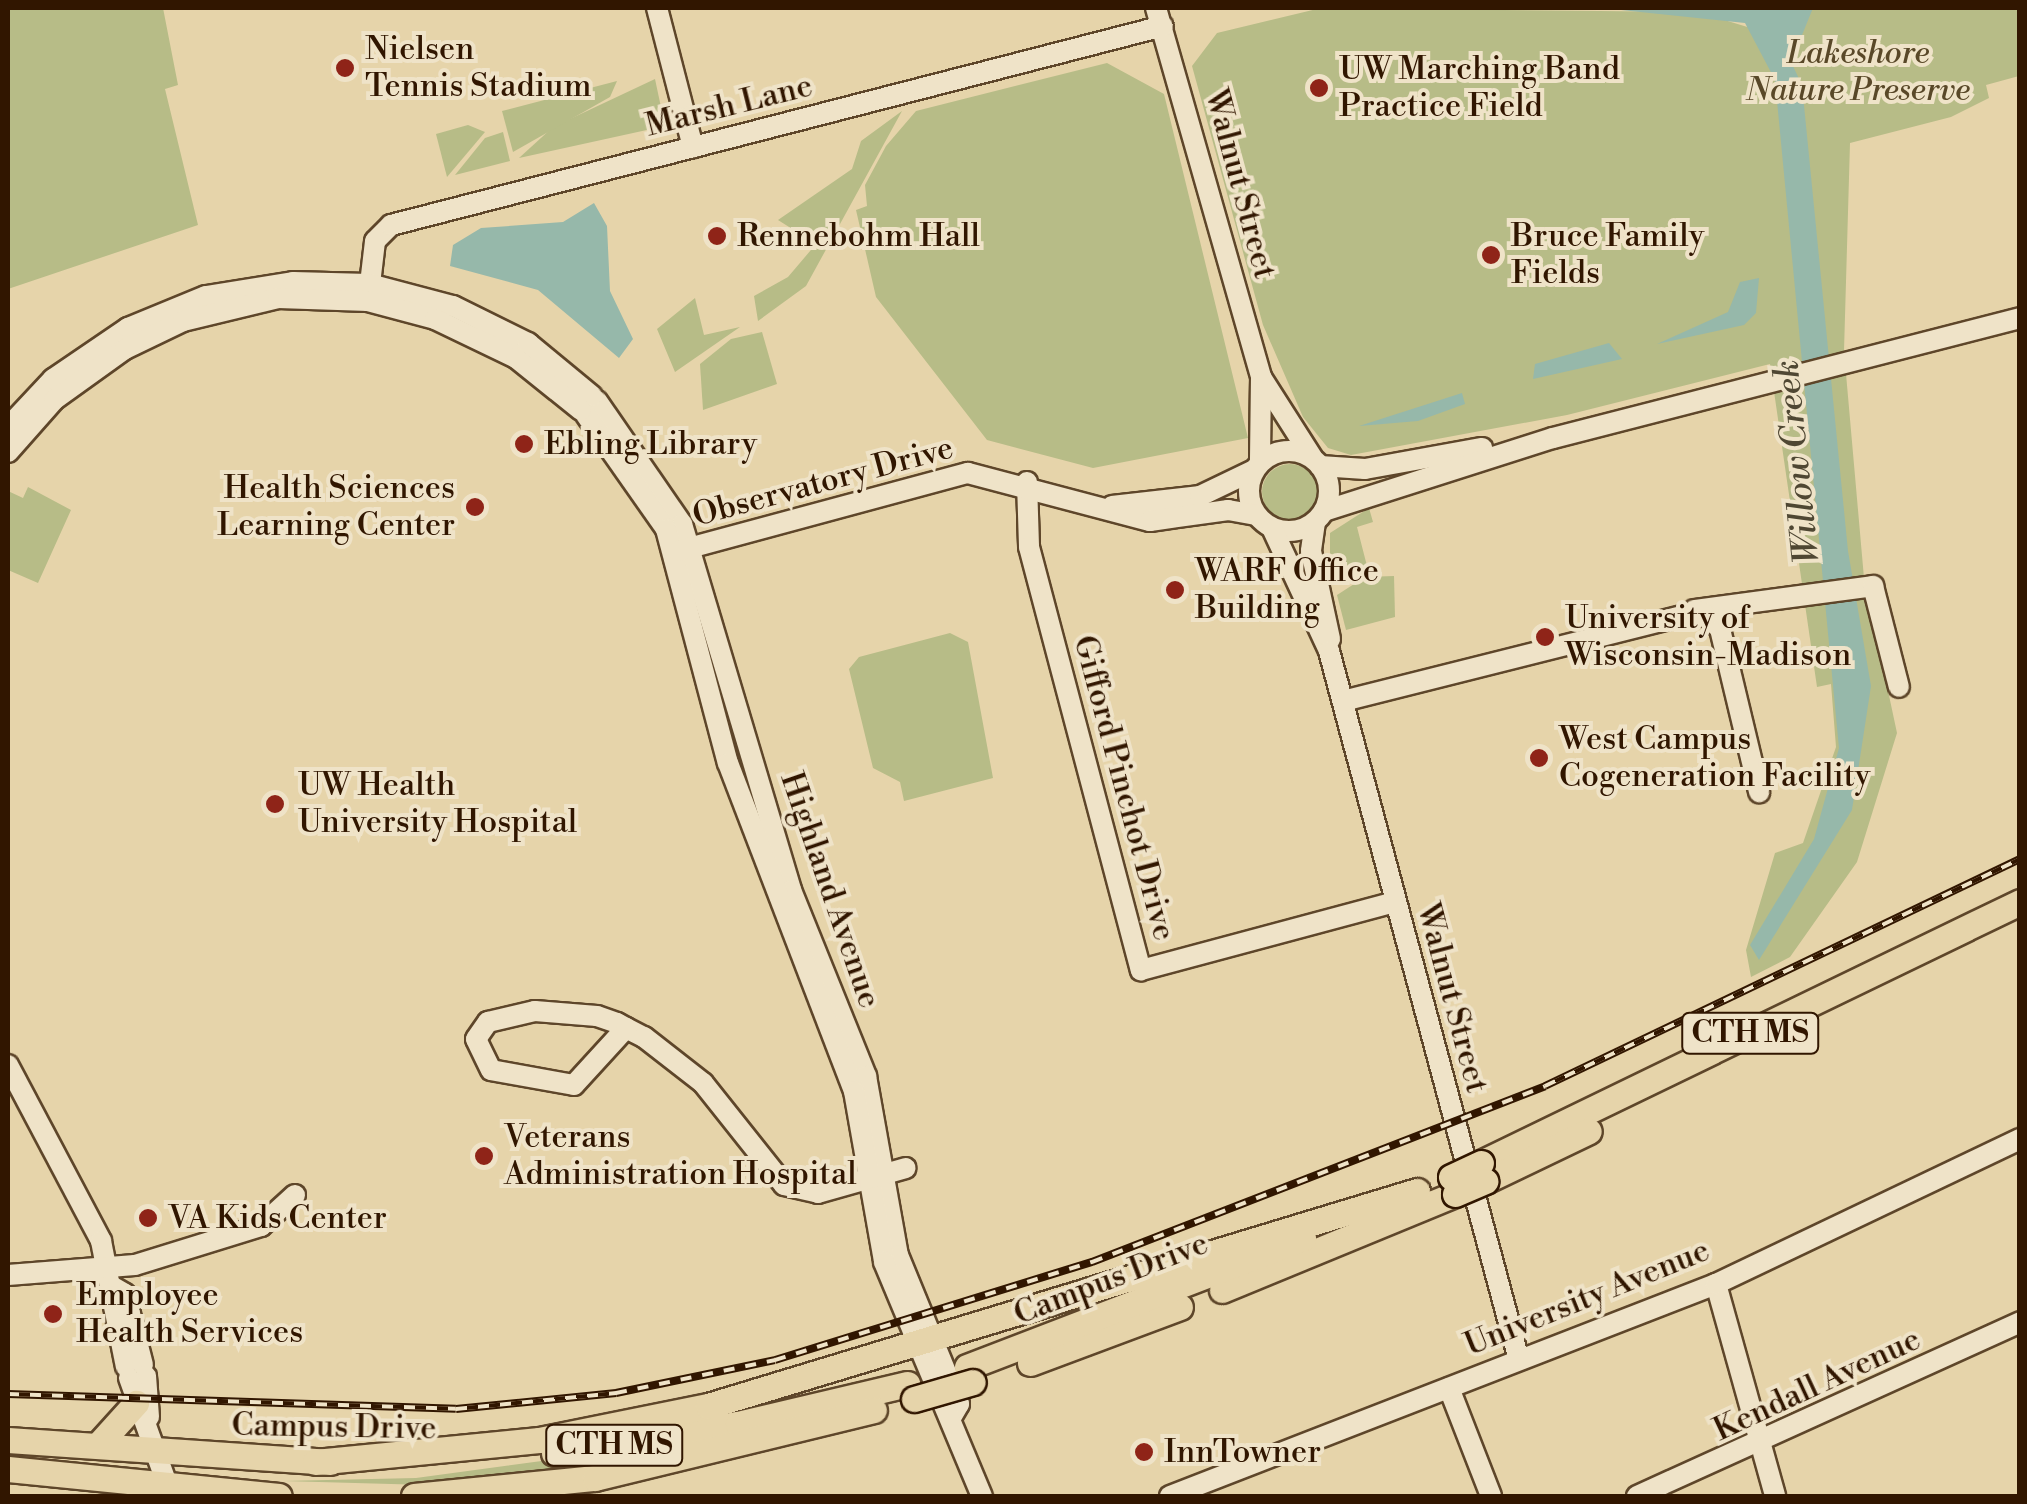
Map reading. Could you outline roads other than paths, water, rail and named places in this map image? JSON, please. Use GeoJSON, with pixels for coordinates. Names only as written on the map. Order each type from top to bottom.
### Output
{"type":"FeatureCollection","features":[{"type":"Feature","properties":{"kind":"main road","name":"Campus Drive"},"geometry":{"type":"LineString","coordinates":[[1483,1172],[2020,902]]}},
{"type":"Feature","properties":{"kind":"main road","name":"Campus Drive"},"geometry":{"type":"LineString","coordinates":[[414,1496],[596,1478],[970,1374],[1483,1172],[2020,918]]}},
{"type":"Feature","properties":{"kind":"main road","name":"Campus Drive"},"geometry":{"type":"LineString","coordinates":[[970,1374],[1416,1191],[1453,1185]]}},
{"type":"Feature","properties":{"kind":"main road"},"geometry":{"type":"LineString","coordinates":[[315,1462],[622,1426],[925,1341],[1416,1191]]}},
{"type":"Feature","properties":{"kind":"main road"},"geometry":{"type":"LineString","coordinates":[[98,1445],[138,1384]]}},
{"type":"Feature","properties":{"kind":"main road","name":"Campus Drive"},"geometry":{"type":"LineString","coordinates":[[158,1450],[315,1462],[413,1464],[589,1449],[910,1392]]}},
{"type":"Feature","properties":{"kind":"main road","name":"CTH MS"},"geometry":{"type":"LineString","coordinates":[[8,1440],[158,1450]]}},
{"type":"Feature","properties":{"kind":"main road"},"geometry":{"type":"LineString","coordinates":[[8,1470],[170,1491],[279,1496]]}},
{"type":"Feature","properties":{"kind":"street"},"geometry":{"type":"LineString","coordinates":[[658,8],[693,146]]}},
{"type":"Feature","properties":{"kind":"street","name":"Marsh Lane"},"geometry":{"type":"LineString","coordinates":[[368,293],[375,241],[391,224],[693,146],[1160,17]]}},
{"type":"Feature","properties":{"kind":"street","name":"Walnut Street"},"geometry":{"type":"LineString","coordinates":[[1160,17],[1261,377],[1316,462]]}},
{"type":"Feature","properties":{"kind":"street","name":"Highland Avenue"},"geometry":{"type":"LineString","coordinates":[[8,427],[86,354],[168,310],[268,284],[368,293],[485,320],[589,406],[648,464],[791,890],[866,1076],[898,1255],[925,1341],[959,1404],[952,1416],[982,1496]]}},
{"type":"Feature","properties":{"kind":"street","name":"Highland Avenue"},"geometry":{"type":"LineString","coordinates":[[8,452],[54,400],[166,328],[256,301],[368,293]]}},
{"type":"Feature","properties":{"kind":"street"},"geometry":{"type":"LineString","coordinates":[[1553,438],[1365,469],[1316,462],[1285,451],[1257,466],[1264,522],[1320,517],[1553,438],[2020,318]]}},
{"type":"Feature","properties":{"kind":"street","name":"Walnut Street"},"geometry":{"type":"LineString","coordinates":[[1257,466],[1261,377]]}},
{"type":"Feature","properties":{"kind":"street"},"geometry":{"type":"LineString","coordinates":[[1316,462],[1329,488],[1320,517]]}},
{"type":"Feature","properties":{"kind":"street","name":"Observatory Drive"},"geometry":{"type":"LineString","coordinates":[[1105,507],[1200,496],[1257,466]]}},
{"type":"Feature","properties":{"kind":"street","name":"Observatory Drive"},"geometry":{"type":"LineString","coordinates":[[680,550],[949,474],[1027,482],[1150,520],[1228,510],[1264,522]]}},
{"type":"Feature","properties":{"kind":"street","name":"Gifford Pinchot Drive"},"geometry":{"type":"LineString","coordinates":[[1027,482],[1022,518],[1108,868],[1140,970],[1395,902]]}},
{"type":"Feature","properties":{"kind":"street","name":"Walnut Street"},"geometry":{"type":"LineString","coordinates":[[1320,517],[1329,650],[1519,1360]]}},
{"type":"Feature","properties":{"kind":"street","name":"Walnut Street"},"geometry":{"type":"LineString","coordinates":[[1264,522],[1329,650]]}},
{"type":"Feature","properties":{"kind":"street"},"geometry":{"type":"LineString","coordinates":[[1342,700],[1763,596],[1826,598],[1866,588],[1899,687]]}},
{"type":"Feature","properties":{"kind":"street"},"geometry":{"type":"LineString","coordinates":[[1702,613],[1760,792]]}},
{"type":"Feature","properties":{"kind":"street"},"geometry":{"type":"LineString","coordinates":[[626,1028],[574,1084],[491,1070],[476,1039],[488,1022],[536,1010],[626,1028],[715,1094],[784,1185],[818,1193],[886,1175]]}},
{"type":"Feature","properties":{"kind":"street"},"geometry":{"type":"LineString","coordinates":[[8,1072],[111,1278],[170,1491]]}},
{"type":"Feature","properties":{"kind":"street","name":"University Avenue"},"geometry":{"type":"LineString","coordinates":[[1170,1496],[1716,1284],[2020,1139]]}},
{"type":"Feature","properties":{"kind":"street"},"geometry":{"type":"LineString","coordinates":[[8,1275],[111,1278],[251,1230],[295,1196]]}},
{"type":"Feature","properties":{"kind":"street"},"geometry":{"type":"LineString","coordinates":[[1716,1284],[1775,1496]]}},
{"type":"Feature","properties":{"kind":"street","name":"Kendall Avenue"},"geometry":{"type":"LineString","coordinates":[[1637,1496],[1761,1446],[2020,1322]]}},
{"type":"Feature","properties":{"kind":"street"},"geometry":{"type":"LineString","coordinates":[[1450,1388],[1492,1496]]}},
{"type":"Feature","properties":{"kind":"street"},"geometry":{"type":"LineString","coordinates":[[1228,1475],[1235,1496]]}},
{"type":"Feature","properties":{"kind":"railway"},"geometry":{"type":"LineString","coordinates":[[8,1394],[456,1409],[616,1393],[775,1360],[1092,1262],[1545,1086],[2020,859]]}},
{"type":"Feature","properties":{"kind":"place","name":"Nielsen Tennis Stadium"},"geometry":{"type":"Point","coordinates":[345,68]}},
{"type":"Feature","properties":{"kind":"place","name":"UW Marching Band Practice Field"},"geometry":{"type":"Point","coordinates":[1319,88]}},
{"type":"Feature","properties":{"kind":"place","name":"Rennebohm Hall"},"geometry":{"type":"Point","coordinates":[717,236]}},
{"type":"Feature","properties":{"kind":"place","name":"Bruce Family Fields"},"geometry":{"type":"Point","coordinates":[1491,255]}},
{"type":"Feature","properties":{"kind":"place","name":"Ebling Library"},"geometry":{"type":"Point","coordinates":[524,444]}},
{"type":"Feature","properties":{"kind":"place","name":"Health Sciences Learning Center"},"geometry":{"type":"Point","coordinates":[475,507]}},
{"type":"Feature","properties":{"kind":"place","name":"WARF Office Building"},"geometry":{"type":"Point","coordinates":[1175,590]}},
{"type":"Feature","properties":{"kind":"place","name":"University of Wisconsin-Madison"},"geometry":{"type":"Point","coordinates":[1545,637]}},
{"type":"Feature","properties":{"kind":"place","name":"West Campus Cogeneration Facility"},"geometry":{"type":"Point","coordinates":[1539,758]}},
{"type":"Feature","properties":{"kind":"place","name":"UW Health University Hospital"},"geometry":{"type":"Point","coordinates":[275,804]}},
{"type":"Feature","properties":{"kind":"place","name":"Veterans Administration Hospital"},"geometry":{"type":"Point","coordinates":[484,1156]}},
{"type":"Feature","properties":{"kind":"place","name":"VA Kids Center"},"geometry":{"type":"Point","coordinates":[148,1218]}},
{"type":"Feature","properties":{"kind":"place","name":"Employee Health Services"},"geometry":{"type":"Point","coordinates":[53,1314]}},
{"type":"Feature","properties":{"kind":"place","name":"InnTowner"},"geometry":{"type":"Point","coordinates":[1144,1452]}},
{"type":"Feature","properties":{"kind":"park label","name":"Lakeshore Nature Preserve"},"geometry":{"type":"Point","coordinates":[1858,72]}},
{"type":"Feature","properties":{"kind":"water label","name":"Willow Creek"},"geometry":{"type":"Point","coordinates":[1798,462]}}]}
